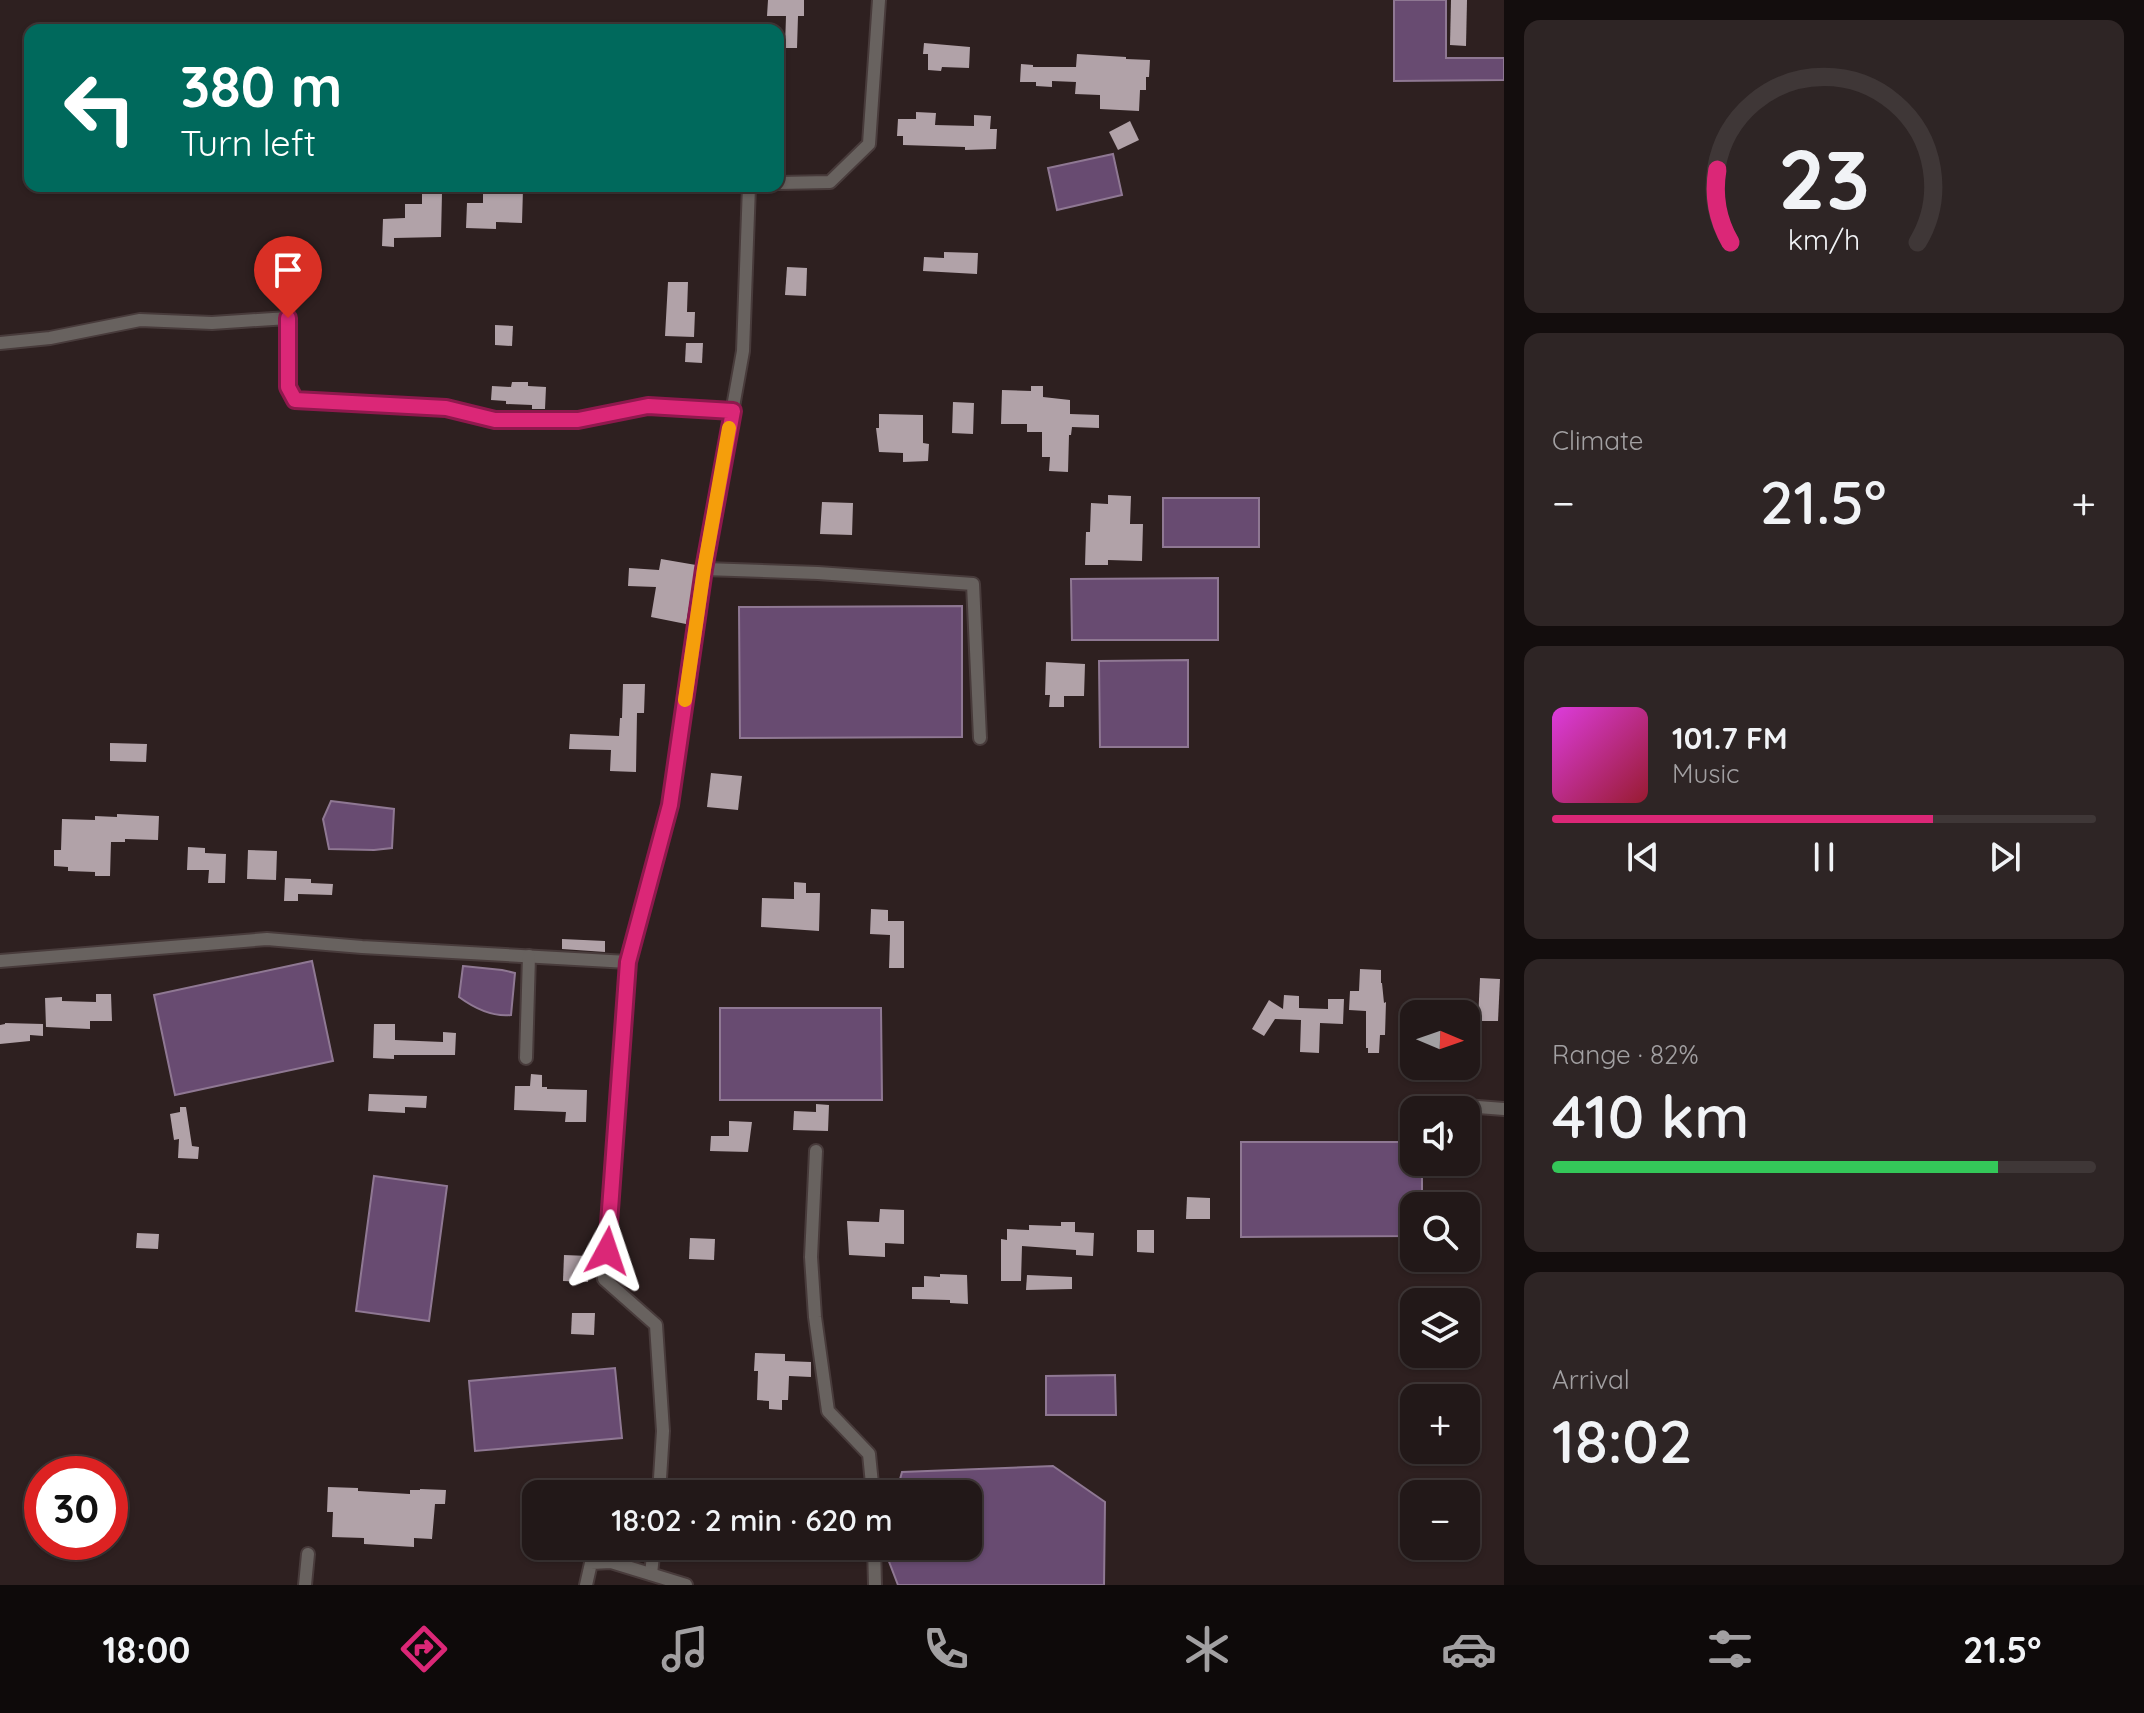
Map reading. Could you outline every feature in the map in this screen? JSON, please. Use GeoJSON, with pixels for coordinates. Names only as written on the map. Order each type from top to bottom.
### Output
{"type":"FeatureCollection","features":[{"type":"Feature","properties":{"kind":"street"},"geometry":{"type":"LineString","coordinates":[[784,183],[830,182],[869,144],[879,0]]}},
{"type":"Feature","properties":{"kind":"street"},"geometry":{"type":"LineString","coordinates":[[660,1480],[663,1431],[656,1325],[604,1279],[628,962],[670,805],[704,569],[743,351],[749,192]]}},
{"type":"Feature","properties":{"kind":"street"},"geometry":{"type":"LineString","coordinates":[[0,343],[50,338],[140,320],[212,323],[288,318],[288,387],[295,400],[446,408],[495,420],[578,420],[648,406],[733,411]]}},
{"type":"Feature","properties":{"kind":"street"},"geometry":{"type":"LineString","coordinates":[[704,569],[973,584],[980,738]]}},
{"type":"Feature","properties":{"kind":"street"},"geometry":{"type":"LineString","coordinates":[[0,961],[267,939],[628,962]]}},
{"type":"Feature","properties":{"kind":"street"},"geometry":{"type":"LineString","coordinates":[[526,1058],[529,956]]}},
{"type":"Feature","properties":{"kind":"street"},"geometry":{"type":"LineString","coordinates":[[1480,1107],[1504,1109]]}},
{"type":"Feature","properties":{"kind":"street"},"geometry":{"type":"LineString","coordinates":[[816,1151],[811,1257],[815,1317],[828,1411],[869,1454],[872,1480]]}},
{"type":"Feature","properties":{"kind":"street"},"geometry":{"type":"LineString","coordinates":[[305,1585],[308,1554]]}},
{"type":"Feature","properties":{"kind":"street"},"geometry":{"type":"LineString","coordinates":[[651,1574],[652,1560]]}},
{"type":"Feature","properties":{"kind":"street"},"geometry":{"type":"LineString","coordinates":[[874,1560],[875,1585]]}},
{"type":"Feature","properties":{"kind":"street"},"geometry":{"type":"LineString","coordinates":[[586,1585],[591,1563],[611,1562],[686,1585]]}},
{"type":"Feature","properties":{"kind":"shaded area"},"geometry":{"type":"Polygon","coordinates":[[[1394,0],[1446,0],[1446,58],[1504,58],[1504,80],[1394,81],[1394,0]]]}},
{"type":"Feature","properties":{"kind":"shaded area"},"geometry":{"type":"Polygon","coordinates":[[[1113,154],[1122,195],[1057,210],[1048,168],[1113,154]]]}},
{"type":"Feature","properties":{"kind":"shaded area"},"geometry":{"type":"Polygon","coordinates":[[[1163,498],[1259,498],[1259,547],[1163,547],[1163,498]]]}},
{"type":"Feature","properties":{"kind":"shaded area"},"geometry":{"type":"Polygon","coordinates":[[[1218,578],[1218,640],[1072,640],[1071,579],[1218,578]]]}},
{"type":"Feature","properties":{"kind":"shaded area"},"geometry":{"type":"Polygon","coordinates":[[[962,606],[962,737],[740,738],[739,607],[962,606]]]}},
{"type":"Feature","properties":{"kind":"shaded area"},"geometry":{"type":"Polygon","coordinates":[[[1188,660],[1188,747],[1100,747],[1099,661],[1188,660]]]}},
{"type":"Feature","properties":{"kind":"shaded area"},"geometry":{"type":"Polygon","coordinates":[[[331,801],[394,809],[392,848],[329,849],[323,819],[331,801]]]}},
{"type":"Feature","properties":{"kind":"shaded area"},"geometry":{"type":"Polygon","coordinates":[[[312,961],[333,1061],[175,1095],[154,995],[312,961]]]}},
{"type":"Feature","properties":{"kind":"shaded area"},"geometry":{"type":"Polygon","coordinates":[[[463,966],[515,973],[511,1015],[484,1011],[459,997],[463,966]]]}},
{"type":"Feature","properties":{"kind":"shaded area"},"geometry":{"type":"Polygon","coordinates":[[[720,1008],[881,1008],[882,1100],[720,1100],[720,1008]]]}},
{"type":"Feature","properties":{"kind":"shaded area"},"geometry":{"type":"Polygon","coordinates":[[[1241,1142],[1400,1142],[1400,1176],[1422,1176],[1422,1192],[1400,1192],[1400,1236],[1241,1237],[1241,1142]]]}},
{"type":"Feature","properties":{"kind":"shaded area"},"geometry":{"type":"Polygon","coordinates":[[[374,1176],[447,1186],[429,1321],[356,1311],[374,1176]]]}},
{"type":"Feature","properties":{"kind":"shaded area"},"geometry":{"type":"Polygon","coordinates":[[[615,1368],[622,1438],[475,1451],[469,1381],[615,1368]]]}},
{"type":"Feature","properties":{"kind":"shaded area"},"geometry":{"type":"Polygon","coordinates":[[[1115,1375],[1116,1415],[1046,1415],[1046,1376],[1115,1375]]]}},
{"type":"Feature","properties":{"kind":"shaded area"},"geometry":{"type":"Polygon","coordinates":[[[1053,1466],[1105,1502],[1104,1585],[898,1585],[888,1560],[982,1560],[982,1480],[900,1480],[902,1472],[1053,1466]]]}},
{"type":"Feature","properties":{"kind":"building"},"geometry":{"type":"Polygon","coordinates":[[[768,0],[804,0],[804,16],[798,16],[797,48],[785,48],[786,16],[767,16],[768,0]]]}},
{"type":"Feature","properties":{"kind":"building"},"geometry":{"type":"Polygon","coordinates":[[[1451,0],[1467,0],[1466,46],[1450,45],[1451,0]]]}},
{"type":"Feature","properties":{"kind":"building"},"geometry":{"type":"Polygon","coordinates":[[[924,43],[970,47],[969,68],[928,70],[928,54],[923,54],[924,43]]]}},
{"type":"Feature","properties":{"kind":"building"},"geometry":{"type":"Polygon","coordinates":[[[1077,54],[1150,60],[1146,90],[1140,90],[1139,111],[1100,109],[1100,95],[1075,94],[1076,82],[1052,81],[1052,87],[1036,86],[1036,82],[1020,82],[1021,64],[1076,67],[1077,54]]]}},
{"type":"Feature","properties":{"kind":"building"},"geometry":{"type":"Polygon","coordinates":[[[916,112],[936,113],[935,125],[974,126],[974,115],[991,116],[990,129],[997,129],[996,149],[903,145],[903,136],[897,136],[898,119],[916,119],[916,112]]]}},
{"type":"Feature","properties":{"kind":"building"},"geometry":{"type":"Polygon","coordinates":[[[1130,121],[1139,140],[1118,150],[1109,132],[1130,121]]]}},
{"type":"Feature","properties":{"kind":"building"},"geometry":{"type":"Polygon","coordinates":[[[422,192],[442,193],[441,237],[394,238],[394,247],[382,246],[383,219],[405,218],[405,204],[422,204],[422,192]]]}},
{"type":"Feature","properties":{"kind":"building"},"geometry":{"type":"Polygon","coordinates":[[[483,192],[523,192],[522,223],[496,222],[496,229],[466,228],[467,203],[483,203],[483,192]]]}},
{"type":"Feature","properties":{"kind":"building"},"geometry":{"type":"Polygon","coordinates":[[[944,252],[978,253],[977,274],[923,271],[924,257],[944,258],[944,252]]]}},
{"type":"Feature","properties":{"kind":"building"},"geometry":{"type":"Polygon","coordinates":[[[787,267],[807,268],[806,296],[785,295],[787,267]]]}},
{"type":"Feature","properties":{"kind":"building"},"geometry":{"type":"Polygon","coordinates":[[[668,282],[688,282],[687,312],[695,312],[694,337],[665,336],[668,282]]]}},
{"type":"Feature","properties":{"kind":"building"},"geometry":{"type":"Polygon","coordinates":[[[495,325],[513,326],[512,346],[495,345],[495,325]]]}},
{"type":"Feature","properties":{"kind":"building"},"geometry":{"type":"Polygon","coordinates":[[[686,343],[703,343],[702,363],[685,362],[686,343]]]}},
{"type":"Feature","properties":{"kind":"building"},"geometry":{"type":"Polygon","coordinates":[[[512,382],[546,387],[545,409],[491,400],[492,386],[511,387],[512,382]]]}},
{"type":"Feature","properties":{"kind":"building"},"geometry":{"type":"Polygon","coordinates":[[[1031,386],[1043,386],[1043,397],[1070,400],[1070,414],[1099,415],[1099,428],[1072,427],[1068,472],[1049,471],[1050,457],[1042,457],[1042,432],[1027,432],[1027,424],[1001,424],[1002,390],[1031,391],[1031,386]]]}},
{"type":"Feature","properties":{"kind":"building"},"geometry":{"type":"Polygon","coordinates":[[[953,402],[974,403],[973,434],[952,433],[953,402]]]}},
{"type":"Feature","properties":{"kind":"building"},"geometry":{"type":"Polygon","coordinates":[[[879,414],[923,415],[923,443],[929,444],[928,461],[903,462],[903,453],[879,452],[876,428],[879,428],[879,414]]]}},
{"type":"Feature","properties":{"kind":"building"},"geometry":{"type":"Polygon","coordinates":[[[1108,495],[1131,496],[1130,524],[1143,524],[1142,561],[1108,560],[1108,565],[1085,565],[1091,503],[1108,504],[1108,495]]]}},
{"type":"Feature","properties":{"kind":"building"},"geometry":{"type":"Polygon","coordinates":[[[822,502],[853,503],[852,535],[820,534],[822,502]]]}},
{"type":"Feature","properties":{"kind":"building"},"geometry":{"type":"Polygon","coordinates":[[[661,559],[696,565],[686,624],[651,617],[656,587],[628,586],[629,568],[659,570],[661,559]]]}},
{"type":"Feature","properties":{"kind":"building"},"geometry":{"type":"Polygon","coordinates":[[[1046,662],[1085,664],[1084,696],[1064,696],[1064,707],[1049,707],[1050,695],[1045,695],[1046,662]]]}},
{"type":"Feature","properties":{"kind":"building"},"geometry":{"type":"Polygon","coordinates":[[[623,684],[645,684],[644,713],[637,713],[636,772],[610,771],[611,750],[569,749],[570,734],[619,736],[623,684]]]}},
{"type":"Feature","properties":{"kind":"building"},"geometry":{"type":"Polygon","coordinates":[[[110,743],[147,744],[146,762],[110,761],[110,743]]]}},
{"type":"Feature","properties":{"kind":"building"},"geometry":{"type":"Polygon","coordinates":[[[711,773],[742,776],[738,810],[707,807],[711,773]]]}},
{"type":"Feature","properties":{"kind":"building"},"geometry":{"type":"Polygon","coordinates":[[[117,814],[159,816],[158,840],[125,839],[125,842],[111,842],[110,876],[95,876],[95,872],[68,871],[68,867],[54,866],[54,850],[61,850],[62,819],[95,820],[95,816],[117,817],[117,814]]]}},
{"type":"Feature","properties":{"kind":"building"},"geometry":{"type":"Polygon","coordinates":[[[188,847],[205,848],[205,853],[226,854],[225,883],[208,883],[209,870],[187,870],[188,847]]]}},
{"type":"Feature","properties":{"kind":"building"},"geometry":{"type":"Polygon","coordinates":[[[248,850],[277,851],[276,880],[247,879],[248,850]]]}},
{"type":"Feature","properties":{"kind":"building"},"geometry":{"type":"Polygon","coordinates":[[[285,878],[333,884],[332,895],[298,894],[298,901],[284,901],[285,878]]]}},
{"type":"Feature","properties":{"kind":"building"},"geometry":{"type":"Polygon","coordinates":[[[794,882],[806,883],[806,893],[820,893],[819,931],[761,927],[762,898],[794,899],[794,882]]]}},
{"type":"Feature","properties":{"kind":"building"},"geometry":{"type":"Polygon","coordinates":[[[871,909],[888,910],[888,921],[904,921],[904,968],[889,968],[890,935],[870,934],[871,909]]]}},
{"type":"Feature","properties":{"kind":"building"},"geometry":{"type":"Polygon","coordinates":[[[562,939],[605,941],[605,952],[562,949],[562,939]]]}},
{"type":"Feature","properties":{"kind":"building"},"geometry":{"type":"Polygon","coordinates":[[[1360,969],[1381,970],[1386,1002],[1385,1035],[1380,1035],[1379,1053],[1368,1053],[1366,1048],[1366,1011],[1349,1010],[1350,991],[1359,991],[1360,969]]]}},
{"type":"Feature","properties":{"kind":"building"},"geometry":{"type":"Polygon","coordinates":[[[1480,978],[1500,979],[1498,1021],[1480,1021],[1480,978]]]}},
{"type":"Feature","properties":{"kind":"building"},"geometry":{"type":"Polygon","coordinates":[[[96,994],[111,994],[112,1021],[90,1021],[90,1029],[46,1027],[45,998],[96,1002],[96,994]]]}},
{"type":"Feature","properties":{"kind":"building"},"geometry":{"type":"Polygon","coordinates":[[[1284,995],[1299,996],[1299,1008],[1328,1009],[1328,999],[1344,999],[1343,1024],[1320,1023],[1319,1053],[1300,1052],[1301,1020],[1275,1019],[1264,1036],[1252,1029],[1269,1000],[1283,1009],[1284,995]]]}},
{"type":"Feature","properties":{"kind":"building"},"geometry":{"type":"Polygon","coordinates":[[[43,1024],[43,1036],[30,1035],[30,1041],[0,1044],[0,1025],[43,1024]]]}},
{"type":"Feature","properties":{"kind":"building"},"geometry":{"type":"Polygon","coordinates":[[[374,1024],[395,1024],[395,1040],[443,1042],[443,1032],[456,1033],[455,1055],[373,1058],[374,1024]]]}},
{"type":"Feature","properties":{"kind":"building"},"geometry":{"type":"Polygon","coordinates":[[[531,1074],[542,1075],[542,1087],[547,1089],[587,1090],[586,1122],[565,1122],[566,1112],[514,1110],[515,1086],[530,1086],[531,1074]]]}},
{"type":"Feature","properties":{"kind":"building"},"geometry":{"type":"Polygon","coordinates":[[[369,1094],[427,1096],[426,1108],[405,1107],[405,1113],[368,1111],[369,1094]]]}},
{"type":"Feature","properties":{"kind":"building"},"geometry":{"type":"Polygon","coordinates":[[[816,1104],[829,1105],[828,1131],[793,1130],[794,1111],[816,1112],[816,1104]]]}},
{"type":"Feature","properties":{"kind":"building"},"geometry":{"type":"Polygon","coordinates":[[[180,1107],[186,1107],[192,1146],[199,1147],[198,1159],[178,1158],[179,1139],[174,1140],[170,1114],[180,1112],[180,1107]]]}},
{"type":"Feature","properties":{"kind":"building"},"geometry":{"type":"Polygon","coordinates":[[[729,1121],[752,1122],[748,1152],[710,1151],[711,1136],[729,1136],[729,1121]]]}},
{"type":"Feature","properties":{"kind":"building"},"geometry":{"type":"Polygon","coordinates":[[[1187,1197],[1210,1198],[1210,1219],[1186,1219],[1187,1197]]]}},
{"type":"Feature","properties":{"kind":"building"},"geometry":{"type":"Polygon","coordinates":[[[880,1209],[904,1210],[904,1244],[885,1243],[885,1257],[849,1255],[847,1221],[879,1222],[880,1209]]]}},
{"type":"Feature","properties":{"kind":"building"},"geometry":{"type":"Polygon","coordinates":[[[1061,1222],[1075,1222],[1075,1232],[1094,1233],[1093,1256],[1076,1255],[1076,1250],[1022,1246],[1021,1281],[1001,1281],[1001,1239],[1007,1240],[1007,1229],[1029,1230],[1029,1225],[1061,1226],[1061,1222]]]}},
{"type":"Feature","properties":{"kind":"building"},"geometry":{"type":"Polygon","coordinates":[[[1137,1230],[1154,1230],[1154,1253],[1137,1252],[1137,1230]]]}},
{"type":"Feature","properties":{"kind":"building"},"geometry":{"type":"Polygon","coordinates":[[[137,1233],[159,1234],[158,1249],[136,1248],[137,1233]]]}},
{"type":"Feature","properties":{"kind":"building"},"geometry":{"type":"Polygon","coordinates":[[[690,1238],[715,1239],[714,1260],[689,1259],[690,1238]]]}},
{"type":"Feature","properties":{"kind":"building"},"geometry":{"type":"Polygon","coordinates":[[[564,1255],[589,1256],[588,1282],[563,1281],[564,1255]]]}},
{"type":"Feature","properties":{"kind":"building"},"geometry":{"type":"Polygon","coordinates":[[[940,1274],[967,1275],[968,1304],[912,1299],[912,1287],[924,1287],[924,1276],[940,1277],[940,1274]]]}},
{"type":"Feature","properties":{"kind":"building"},"geometry":{"type":"Polygon","coordinates":[[[1027,1275],[1072,1277],[1072,1289],[1026,1290],[1027,1275]]]}},
{"type":"Feature","properties":{"kind":"building"},"geometry":{"type":"Polygon","coordinates":[[[572,1313],[595,1313],[594,1335],[571,1334],[572,1313]]]}},
{"type":"Feature","properties":{"kind":"building"},"geometry":{"type":"Polygon","coordinates":[[[755,1353],[785,1354],[785,1361],[811,1362],[811,1377],[789,1376],[788,1400],[782,1400],[782,1410],[769,1409],[769,1401],[757,1400],[755,1353]]]}},
{"type":"Feature","properties":{"kind":"building"},"geometry":{"type":"Polygon","coordinates":[[[328,1487],[410,1494],[410,1490],[446,1490],[445,1504],[435,1504],[432,1539],[414,1538],[414,1547],[364,1544],[364,1538],[332,1537],[333,1512],[327,1512],[328,1487]]]}},
{"type":"Feature","properties":{"kind":"slow traffic"},"geometry":{"type":"LineString","coordinates":[[685,700],[729,428]]}},
{"type":"Feature","properties":{"kind":"route"},"geometry":{"type":"LineString","coordinates":[[288,318],[288,387],[295,400],[446,408],[495,420],[578,420],[648,406],[733,411],[704,569],[670,805],[628,962],[607,1251]]}}]}
